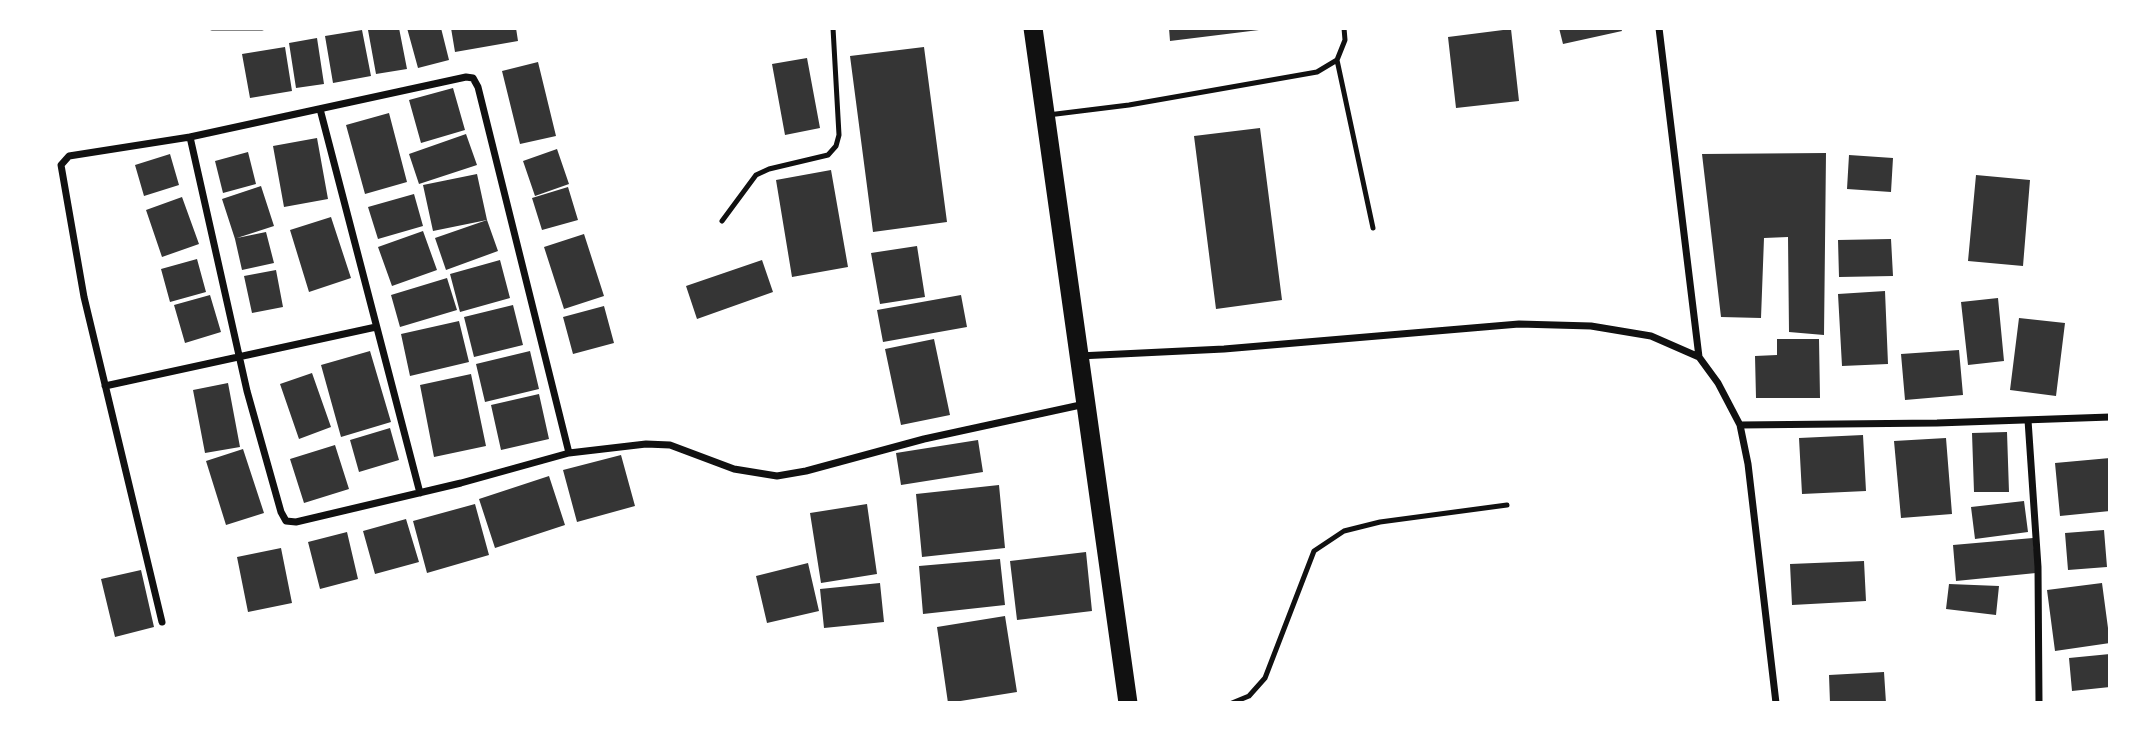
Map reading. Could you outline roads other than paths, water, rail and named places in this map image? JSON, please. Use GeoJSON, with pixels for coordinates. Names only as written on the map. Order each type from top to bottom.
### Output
{"type":"FeatureCollection","features":[{"type":"Feature","properties":{"kind":"highway"},"geometry":{"type":"LineString","coordinates":[[1033,28],[1128,703]]}},
{"type":"Feature","properties":{"kind":"street"},"geometry":{"type":"LineString","coordinates":[[1659,28],[1699,357],[1718,383],[1740,425],[1748,464],[1776,703]]}},
{"type":"Feature","properties":{"kind":"street"},"geometry":{"type":"LineString","coordinates":[[162,622],[84,297],[61,165],[69,156],[190,137],[466,77],[473,78],[478,87],[569,453]]}},
{"type":"Feature","properties":{"kind":"street"},"geometry":{"type":"LineString","coordinates":[[320,109],[421,492]]}},
{"type":"Feature","properties":{"kind":"street"},"geometry":{"type":"LineString","coordinates":[[190,137],[240,358],[269,471],[286,521],[296,522],[421,492],[569,453],[646,444],[670,445],[734,469],[777,476],[806,471],[925,439],[1086,404]]}},
{"type":"Feature","properties":{"kind":"street"},"geometry":{"type":"LineString","coordinates":[[1078,356],[1224,349],[1519,324],[1591,326],[1651,336],[1699,357]]}},
{"type":"Feature","properties":{"kind":"street"},"geometry":{"type":"LineString","coordinates":[[104,386],[376,327]]}},
{"type":"Feature","properties":{"kind":"street"},"geometry":{"type":"LineString","coordinates":[[1740,425],[2110,417]]}},
{"type":"Feature","properties":{"kind":"street"},"geometry":{"type":"LineString","coordinates":[[2028,420],[2038,567],[2039,703]]}},
{"type":"Feature","properties":{"kind":"lane"},"geometry":{"type":"LineString","coordinates":[[212,28],[262,28]]}},
{"type":"Feature","properties":{"kind":"lane"},"geometry":{"type":"LineString","coordinates":[[722,221],[756,175],[769,169],[828,155],[836,146],[839,135],[833,28]]}},
{"type":"Feature","properties":{"kind":"lane"},"geometry":{"type":"LineString","coordinates":[[1344,28],[1345,40],[1337,60],[1373,228]]}},
{"type":"Feature","properties":{"kind":"lane"},"geometry":{"type":"LineString","coordinates":[[1045,116],[1129,105],[1317,72],[1337,60]]}},
{"type":"Feature","properties":{"kind":"lane"},"geometry":{"type":"LineString","coordinates":[[1232,703],[1249,696],[1265,678],[1314,551],[1344,531],[1380,522],[1507,505]]}}]}
